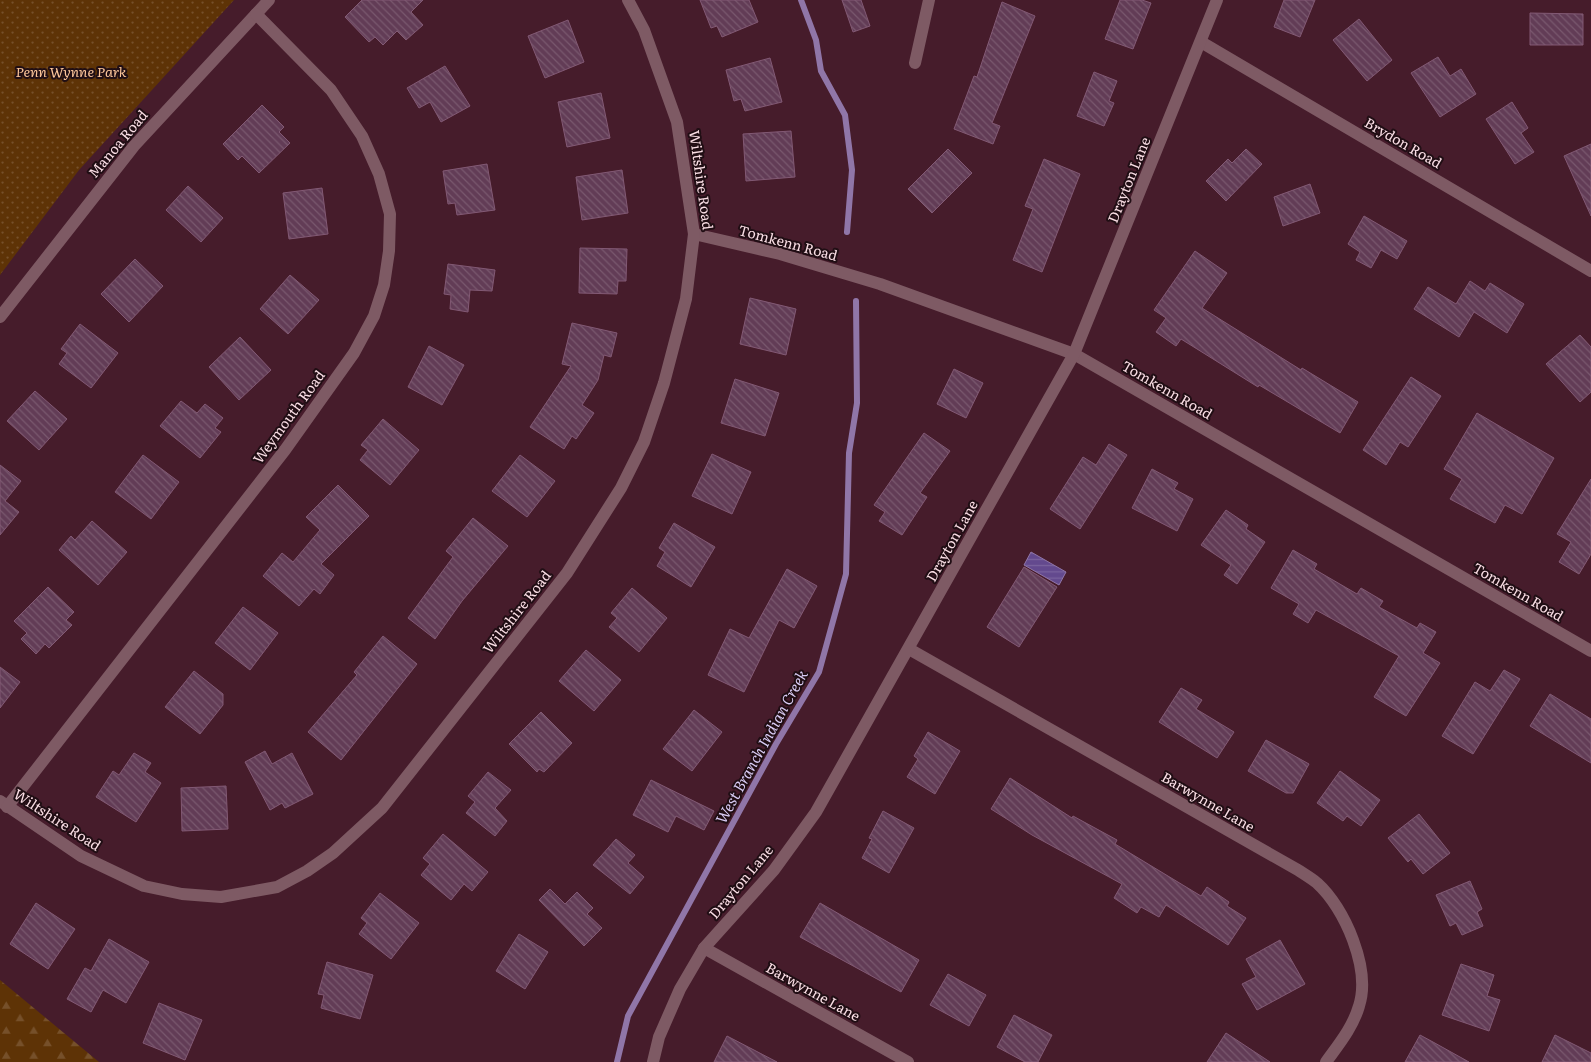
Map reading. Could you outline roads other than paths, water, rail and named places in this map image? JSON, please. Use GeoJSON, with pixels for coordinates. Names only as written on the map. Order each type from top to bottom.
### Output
{"type":"FeatureCollection","features":[{"type":"Feature","properties":{"kind":"street","name":"Manoa Road"},"geometry":{"type":"LineString","coordinates":[[0,317],[134,146],[269,0]]}},
{"type":"Feature","properties":{"kind":"street","name":"Wiltshire Road"},"geometry":{"type":"LineString","coordinates":[[4,804],[80,856],[144,886],[182,894],[221,897],[277,887],[307,871],[333,853],[382,808],[567,573],[621,488],[644,442],[664,383],[686,299],[694,234],[677,122],[644,30],[628,0]]}},
{"type":"Feature","properties":{"kind":"street"},"geometry":{"type":"LineString","coordinates":[[915,63],[929,0]]}},
{"type":"Feature","properties":{"kind":"street","name":"Drayton Lane"},"geometry":{"type":"LineString","coordinates":[[654,1062],[658,1037],[680,989],[704,948],[774,870],[816,812],[909,650],[1074,354],[1217,0]]}},
{"type":"Feature","properties":{"kind":"street","name":"Weymouth Road"},"geometry":{"type":"LineString","coordinates":[[4,804],[285,450],[354,353],[374,316],[379,301],[389,252],[390,214],[379,174],[362,136],[331,90],[256,14]]}},
{"type":"Feature","properties":{"kind":"street","name":"Brydon Road"},"geometry":{"type":"LineString","coordinates":[[1201,42],[1591,271]]}},
{"type":"Feature","properties":{"kind":"street","name":"Tomkenn Road"},"geometry":{"type":"LineString","coordinates":[[694,234],[780,254],[880,284],[1074,354],[1591,651]]}},
{"type":"Feature","properties":{"kind":"street","name":"Barwynne Lane"},"geometry":{"type":"LineString","coordinates":[[909,650],[1298,870],[1317,884],[1332,901],[1351,937],[1360,959],[1363,978],[1360,1004],[1352,1025],[1326,1062]]}},
{"type":"Feature","properties":{"kind":"street","name":"Barwynne Lane"},"geometry":{"type":"LineString","coordinates":[[704,948],[908,1062]]}},
{"type":"Feature","properties":{"kind":"waterway","name":"West Branch Indian Creek"},"geometry":{"type":"LineString","coordinates":[[801,0],[816,40],[821,71],[845,115],[852,170],[847,232]]}},
{"type":"Feature","properties":{"kind":"waterway","name":"West Branch Indian Creek"},"geometry":{"type":"LineString","coordinates":[[617,1062],[628,1016],[776,744],[819,672],[846,574],[849,453],[857,403],[856,301]]}},
{"type":"Feature","properties":{"kind":"park label","name":"Penn Wynne Park"},"geometry":{"type":"Point","coordinates":[71,72]}}]}
